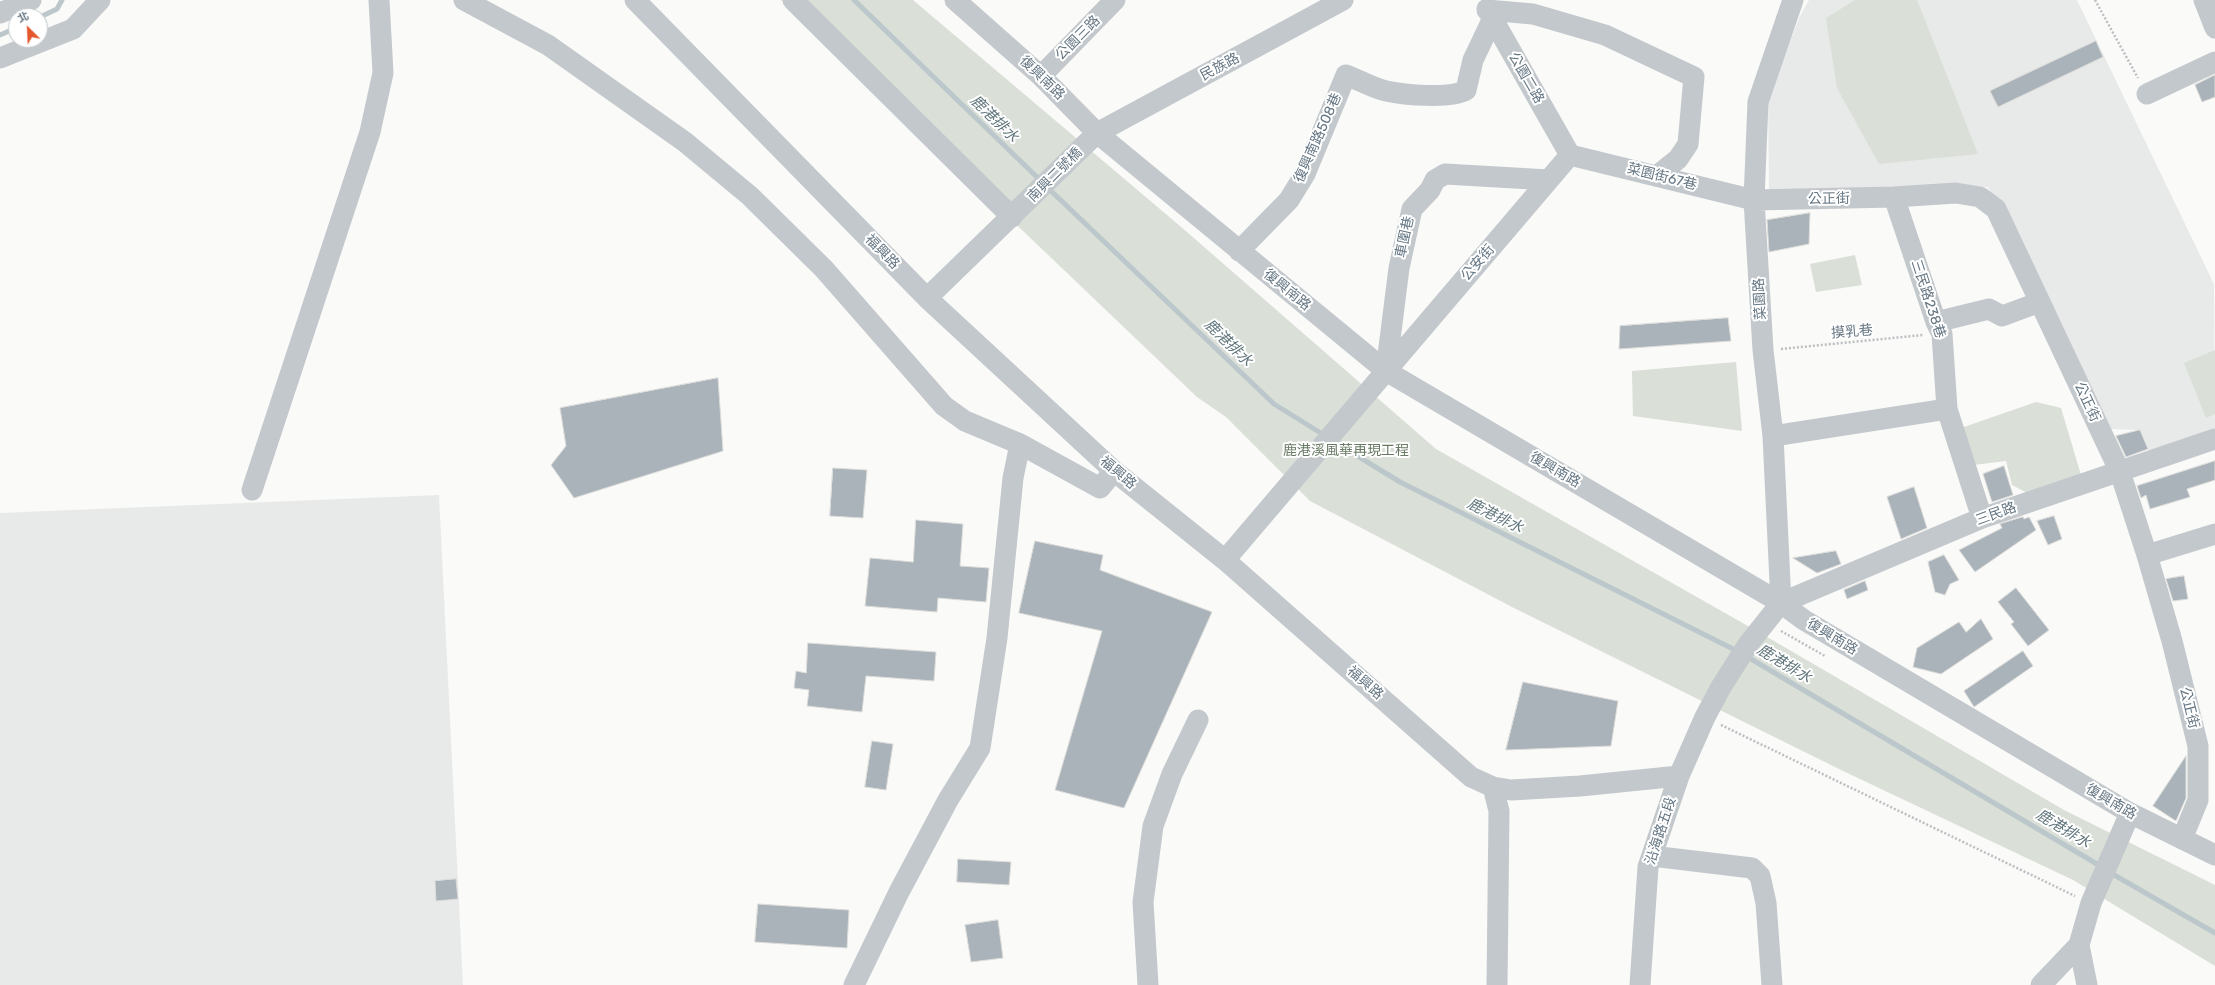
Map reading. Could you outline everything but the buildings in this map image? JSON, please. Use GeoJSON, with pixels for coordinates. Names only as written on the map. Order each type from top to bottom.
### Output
{"type":"FeatureCollection","features":[{"type":"Feature","properties":{"kind":"street"},"geometry":{"type":"LineString","coordinates":[[0,13],[31,0]]}},
{"type":"Feature","properties":{"kind":"street"},"geometry":{"type":"LineString","coordinates":[[0,58],[73,29],[100,0]]}},
{"type":"Feature","properties":{"kind":"street"},"geometry":{"type":"LineString","coordinates":[[252,490],[370,132],[383,73],[379,0]]}},
{"type":"Feature","properties":{"kind":"street"},"geometry":{"type":"LineString","coordinates":[[464,0],[548,45],[685,142],[750,196],[824,269],[944,406],[965,421],[1020,444],[1100,488],[1114,471]]}},
{"type":"Feature","properties":{"kind":"street","name":"福興路"},"geometry":{"type":"LineString","coordinates":[[635,0],[927,298],[1114,471],[1225,560],[1471,776],[1493,787],[1511,790],[1580,786],[1679,776]]}},
{"type":"Feature","properties":{"kind":"street"},"geometry":{"type":"LineString","coordinates":[[793,0],[1012,217]]}},
{"type":"Feature","properties":{"kind":"street","name":"復興南路"},"geometry":{"type":"LineString","coordinates":[[955,0],[1041,76],[1097,133],[1386,371],[1781,603],[1804,620],[2130,813],[2215,855]]}},
{"type":"Feature","properties":{"kind":"street","name":"公園三路"},"geometry":{"type":"LineString","coordinates":[[1041,76],[1115,0]]}},
{"type":"Feature","properties":{"kind":"street","name":"民族路"},"geometry":{"type":"LineString","coordinates":[[1097,133],[1343,0]]}},
{"type":"Feature","properties":{"kind":"street","name":"菜園路"},"geometry":{"type":"LineString","coordinates":[[1781,603],[1773,436],[1763,350],[1754,200],[1758,102],[1793,0]]}},
{"type":"Feature","properties":{"kind":"street"},"geometry":{"type":"LineString","coordinates":[[2204,0],[2215,28]]}},
{"type":"Feature","properties":{"kind":"street"},"geometry":{"type":"LineString","coordinates":[[1487,9],[1533,14],[1605,35],[1694,77],[1688,144],[1678,159],[1658,175]]}},
{"type":"Feature","properties":{"kind":"street","name":"復興南路508巷"},"geometry":{"type":"LineString","coordinates":[[1239,251],[1289,200],[1305,174],[1346,75],[1386,91],[1441,96],[1460,93],[1466,90],[1487,9]]}},
{"type":"Feature","properties":{"kind":"street","name":"公園二路"},"geometry":{"type":"LineString","coordinates":[[1487,9],[1570,155]]}},
{"type":"Feature","properties":{"kind":"street"},"geometry":{"type":"LineString","coordinates":[[2147,94],[2215,62]]}},
{"type":"Feature","properties":{"kind":"street","name":"南興二號橋"},"geometry":{"type":"LineString","coordinates":[[927,298],[1097,133]]}},
{"type":"Feature","properties":{"kind":"street","name":"菜園街67巷"},"geometry":{"type":"LineString","coordinates":[[1570,155],[1658,175],[1754,200]]}},
{"type":"Feature","properties":{"kind":"street","name":"公安街"},"geometry":{"type":"LineString","coordinates":[[1225,560],[1570,155]]}},
{"type":"Feature","properties":{"kind":"street","name":"車圍巷"},"geometry":{"type":"LineString","coordinates":[[1386,371],[1404,238],[1412,210],[1430,190],[1435,180],[1445,174],[1549,180]]}},
{"type":"Feature","properties":{"kind":"street","name":"公正街"},"geometry":{"type":"LineString","coordinates":[[1754,200],[1894,197],[1956,193],[1980,197],[1996,209],[2120,472],[2147,555],[2172,641],[2198,746],[2207,802],[2182,839]]}},
{"type":"Feature","properties":{"kind":"street","name":"三民路238巷"},"geometry":{"type":"LineString","coordinates":[[1894,197],[1939,328],[1947,409],[1982,518]]}},
{"type":"Feature","properties":{"kind":"street"},"geometry":{"type":"LineString","coordinates":[[1939,328],[1989,309],[2002,316],[2040,302]]}},
{"type":"Feature","properties":{"kind":"street"},"geometry":{"type":"LineString","coordinates":[[1773,436],[1947,409]]}},
{"type":"Feature","properties":{"kind":"street","name":"三民路"},"geometry":{"type":"LineString","coordinates":[[1781,603],[1982,518],[2215,439]]}},
{"type":"Feature","properties":{"kind":"street"},"geometry":{"type":"LineString","coordinates":[[854,985],[907,878],[948,800],[980,748],[996,638],[1013,478],[1020,444]]}},
{"type":"Feature","properties":{"kind":"street"},"geometry":{"type":"LineString","coordinates":[[2147,555],[2215,534]]}},
{"type":"Feature","properties":{"kind":"street","name":"沿海路五段"},"geometry":{"type":"LineString","coordinates":[[1640,985],[1648,867],[1679,776],[1705,717],[1721,687],[1749,643],[1781,603]]}},
{"type":"Feature","properties":{"kind":"street"},"geometry":{"type":"LineString","coordinates":[[1148,985],[1143,902],[1153,826],[1172,774],[1198,720]]}},
{"type":"Feature","properties":{"kind":"street"},"geometry":{"type":"LineString","coordinates":[[1493,787],[1499,811],[1498,985]]}},
{"type":"Feature","properties":{"kind":"street"},"geometry":{"type":"LineString","coordinates":[[2087,985],[2079,945],[2086,901],[2112,857],[2130,813]]}},
{"type":"Feature","properties":{"kind":"street"},"geometry":{"type":"LineString","coordinates":[[1652,856],[1752,868],[1760,876],[1766,903],[1772,985]]}},
{"type":"Feature","properties":{"kind":"street"},"geometry":{"type":"LineString","coordinates":[[2041,985],[2079,945]]}},
{"type":"Feature","properties":{"kind":"path"},"geometry":{"type":"LineString","coordinates":[[2095,0],[2147,94]]}},
{"type":"Feature","properties":{"kind":"path","name":"摸乳巷"},"geometry":{"type":"LineString","coordinates":[[1763,350],[1939,328]]}},
{"type":"Feature","properties":{"kind":"path"},"geometry":{"type":"LineString","coordinates":[[1705,717],[2086,901]]}},
{"type":"Feature","properties":{"kind":"shaded area"},"geometry":{"type":"Polygon","coordinates":[[[1809,0],[2077,0],[2214,284],[2215,432],[2151,455],[2140,430],[2109,429],[1988,187],[1769,192],[1768,97],[1800,16],[1809,0]]]}},
{"type":"Feature","properties":{"kind":"shaded area"},"geometry":{"type":"Polygon","coordinates":[[[439,495],[463,985],[0,985],[0,513],[439,495]]]}},
{"type":"Feature","properties":{"kind":"green space","name":"鹿港溪風華再現工程"},"geometry":{"type":"Polygon","coordinates":[[[781,0],[913,0],[1180,226],[1436,449],[1762,634],[2064,810],[2215,885],[2215,966],[2073,880],[1841,770],[1512,607],[1310,501],[1226,417],[1197,397],[781,0]]]}},
{"type":"Feature","properties":{"kind":"green space"},"geometry":{"type":"Polygon","coordinates":[[[1855,0],[1917,0],[1978,154],[1879,164],[1837,88],[1826,18],[1855,0]]]}},
{"type":"Feature","properties":{"kind":"green space"},"geometry":{"type":"Polygon","coordinates":[[[1855,255],[1862,285],[1816,292],[1810,264],[1855,255]]]}},
{"type":"Feature","properties":{"kind":"green space"},"geometry":{"type":"Polygon","coordinates":[[[2215,350],[2215,414],[2206,418],[2184,363],[2215,350]]]}},
{"type":"Feature","properties":{"kind":"green space"},"geometry":{"type":"Polygon","coordinates":[[[1736,362],[1742,431],[1633,416],[1632,371],[1736,362]]]}},
{"type":"Feature","properties":{"kind":"green space"},"geometry":{"type":"Polygon","coordinates":[[[2036,402],[2061,408],[2081,475],[2029,494],[2012,485],[2006,461],[1965,466],[1964,427],[2036,402]]]}},
{"type":"Feature","properties":{"kind":"waterway","name":"鹿港排水"},"geometry":{"type":"LineString","coordinates":[[48,13],[57,9],[62,0]]}},
{"type":"Feature","properties":{"kind":"waterway","name":"鹿港排水"},"geometry":{"type":"LineString","coordinates":[[854,0],[1041,181]]}},
{"type":"Feature","properties":{"kind":"waterway","name":"鹿港排水"},"geometry":{"type":"LineString","coordinates":[[0,35],[8,32]]}},
{"type":"Feature","properties":{"kind":"waterway","name":"鹿港排水"},"geometry":{"type":"LineString","coordinates":[[1048,188],[1274,404],[1324,435]]}},
{"type":"Feature","properties":{"kind":"waterway","name":"鹿港排水"},"geometry":{"type":"LineString","coordinates":[[1333,441],[1400,482],[1739,652]]}},
{"type":"Feature","properties":{"kind":"waterway","name":"鹿港排水"},"geometry":{"type":"LineString","coordinates":[[1746,656],[2102,867]]}},
{"type":"Feature","properties":{"kind":"waterway","name":"鹿港排水"},"geometry":{"type":"LineString","coordinates":[[2109,872],[2215,933]]}}]}
